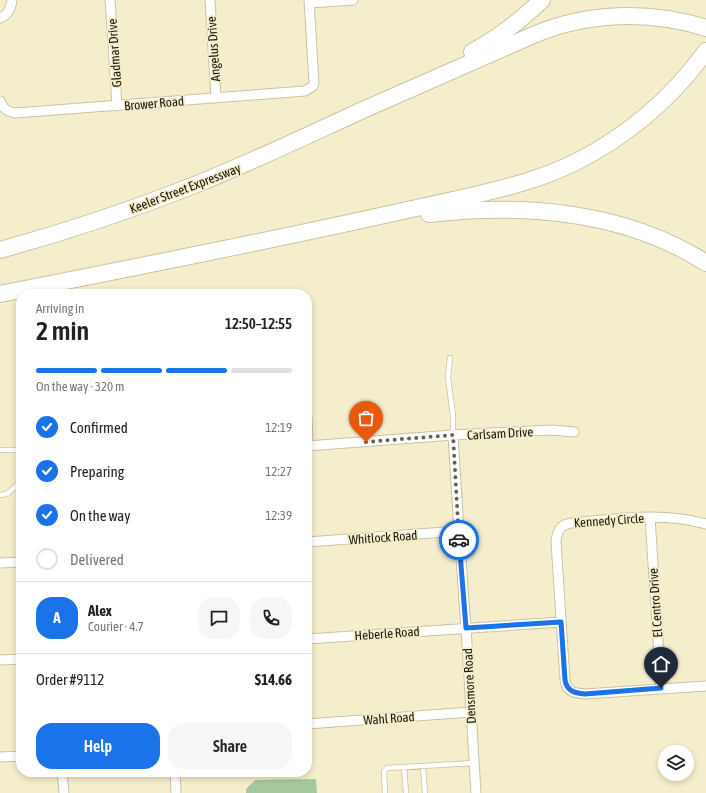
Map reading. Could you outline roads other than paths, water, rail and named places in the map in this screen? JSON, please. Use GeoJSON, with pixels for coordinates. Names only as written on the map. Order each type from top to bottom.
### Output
{"type":"FeatureCollection","features":[{"type":"Feature","properties":{"kind":"highway"},"geometry":{"type":"LineString","coordinates":[[363,110],[486,45],[512,26],[542,0]]}},
{"type":"Feature","properties":{"kind":"highway"},"geometry":{"type":"LineString","coordinates":[[363,110],[531,36],[564,24],[597,18],[631,16],[672,20],[706,28]]}},
{"type":"Feature","properties":{"kind":"highway"},"geometry":{"type":"LineString","coordinates":[[25,289],[291,236],[519,184],[550,173],[586,157],[631,128],[662,102],[692,70],[706,51]]}},
{"type":"Feature","properties":{"kind":"highway","name":"Keeler Street Expressway"},"geometry":{"type":"LineString","coordinates":[[0,250],[104,219],[179,191],[247,164],[363,110]]}},
{"type":"Feature","properties":{"kind":"highway"},"geometry":{"type":"LineString","coordinates":[[291,236],[448,212],[481,210],[527,211],[580,216],[631,228],[668,242],[706,263]]}},
{"type":"Feature","properties":{"kind":"highway"},"geometry":{"type":"LineString","coordinates":[[0,294],[16,291]]}},
{"type":"Feature","properties":{"kind":"street"},"geometry":{"type":"LineString","coordinates":[[0,18],[9,12],[12,0]]}},
{"type":"Feature","properties":{"kind":"street","name":"Gladmar Drive"},"geometry":{"type":"LineString","coordinates":[[110,0],[117,106]]}},
{"type":"Feature","properties":{"kind":"street","name":"Angelus Drive"},"geometry":{"type":"LineString","coordinates":[[210,0],[216,98]]}},
{"type":"Feature","properties":{"kind":"street"},"geometry":{"type":"LineString","coordinates":[[309,2],[353,0]]}},
{"type":"Feature","properties":{"kind":"street","name":"Brower Road"},"geometry":{"type":"LineString","coordinates":[[0,101],[2,106],[7,111],[15,113],[305,91],[313,86],[314,81],[309,2]]}},
{"type":"Feature","properties":{"kind":"street","name":"Carlsam Drive"},"geometry":{"type":"LineString","coordinates":[[312,446],[453,435],[552,430],[574,432]]}},
{"type":"Feature","properties":{"kind":"street","name":"Densmore Road"},"geometry":{"type":"LineString","coordinates":[[453,435],[476,793]]}},
{"type":"Feature","properties":{"kind":"street","name":"Kennedy Circle"},"geometry":{"type":"LineString","coordinates":[[706,524],[686,519],[650,517],[571,523],[561,526],[556,535],[565,680],[567,688],[574,693],[585,694],[706,686]]}},
{"type":"Feature","properties":{"kind":"street","name":"El Centro Drive"},"geometry":{"type":"LineString","coordinates":[[650,517],[661,688]]}},
{"type":"Feature","properties":{"kind":"street","name":"Whitlock Road"},"geometry":{"type":"LineString","coordinates":[[312,542],[459,531]]}},
{"type":"Feature","properties":{"kind":"street"},"geometry":{"type":"LineString","coordinates":[[0,563],[16,562]]}},
{"type":"Feature","properties":{"kind":"street"},"geometry":{"type":"LineString","coordinates":[[466,628],[561,622]]}},
{"type":"Feature","properties":{"kind":"street","name":"Heberle Road"},"geometry":{"type":"LineString","coordinates":[[312,639],[466,628]]}},
{"type":"Feature","properties":{"kind":"street"},"geometry":{"type":"LineString","coordinates":[[0,660],[16,659]]}},
{"type":"Feature","properties":{"kind":"street","name":"Wahl Road"},"geometry":{"type":"LineString","coordinates":[[312,724],[471,712]]}},
{"type":"Feature","properties":{"kind":"street"},"geometry":{"type":"LineString","coordinates":[[0,757],[16,756]]}},
{"type":"Feature","properties":{"kind":"street"},"geometry":{"type":"LineString","coordinates":[[62,777],[64,793]]}},
{"type":"Feature","properties":{"kind":"street"},"geometry":{"type":"LineString","coordinates":[[175,777],[176,793]]}},
{"type":"Feature","properties":{"kind":"lane"},"geometry":{"type":"LineString","coordinates":[[450,358],[448,377],[453,416],[453,435]]}},
{"type":"Feature","properties":{"kind":"lane"},"geometry":{"type":"LineString","coordinates":[[0,450],[16,450]]}},
{"type":"Feature","properties":{"kind":"lane"},"geometry":{"type":"LineString","coordinates":[[0,495],[7,494],[16,486]]}},
{"type":"Feature","properties":{"kind":"lane"},"geometry":{"type":"LineString","coordinates":[[385,793],[384,771],[387,768],[474,763]]}},
{"type":"Feature","properties":{"kind":"lane"},"geometry":{"type":"LineString","coordinates":[[423,766],[425,793]]}},
{"type":"Feature","properties":{"kind":"lane"},"geometry":{"type":"LineString","coordinates":[[404,767],[406,793]]}}]}
